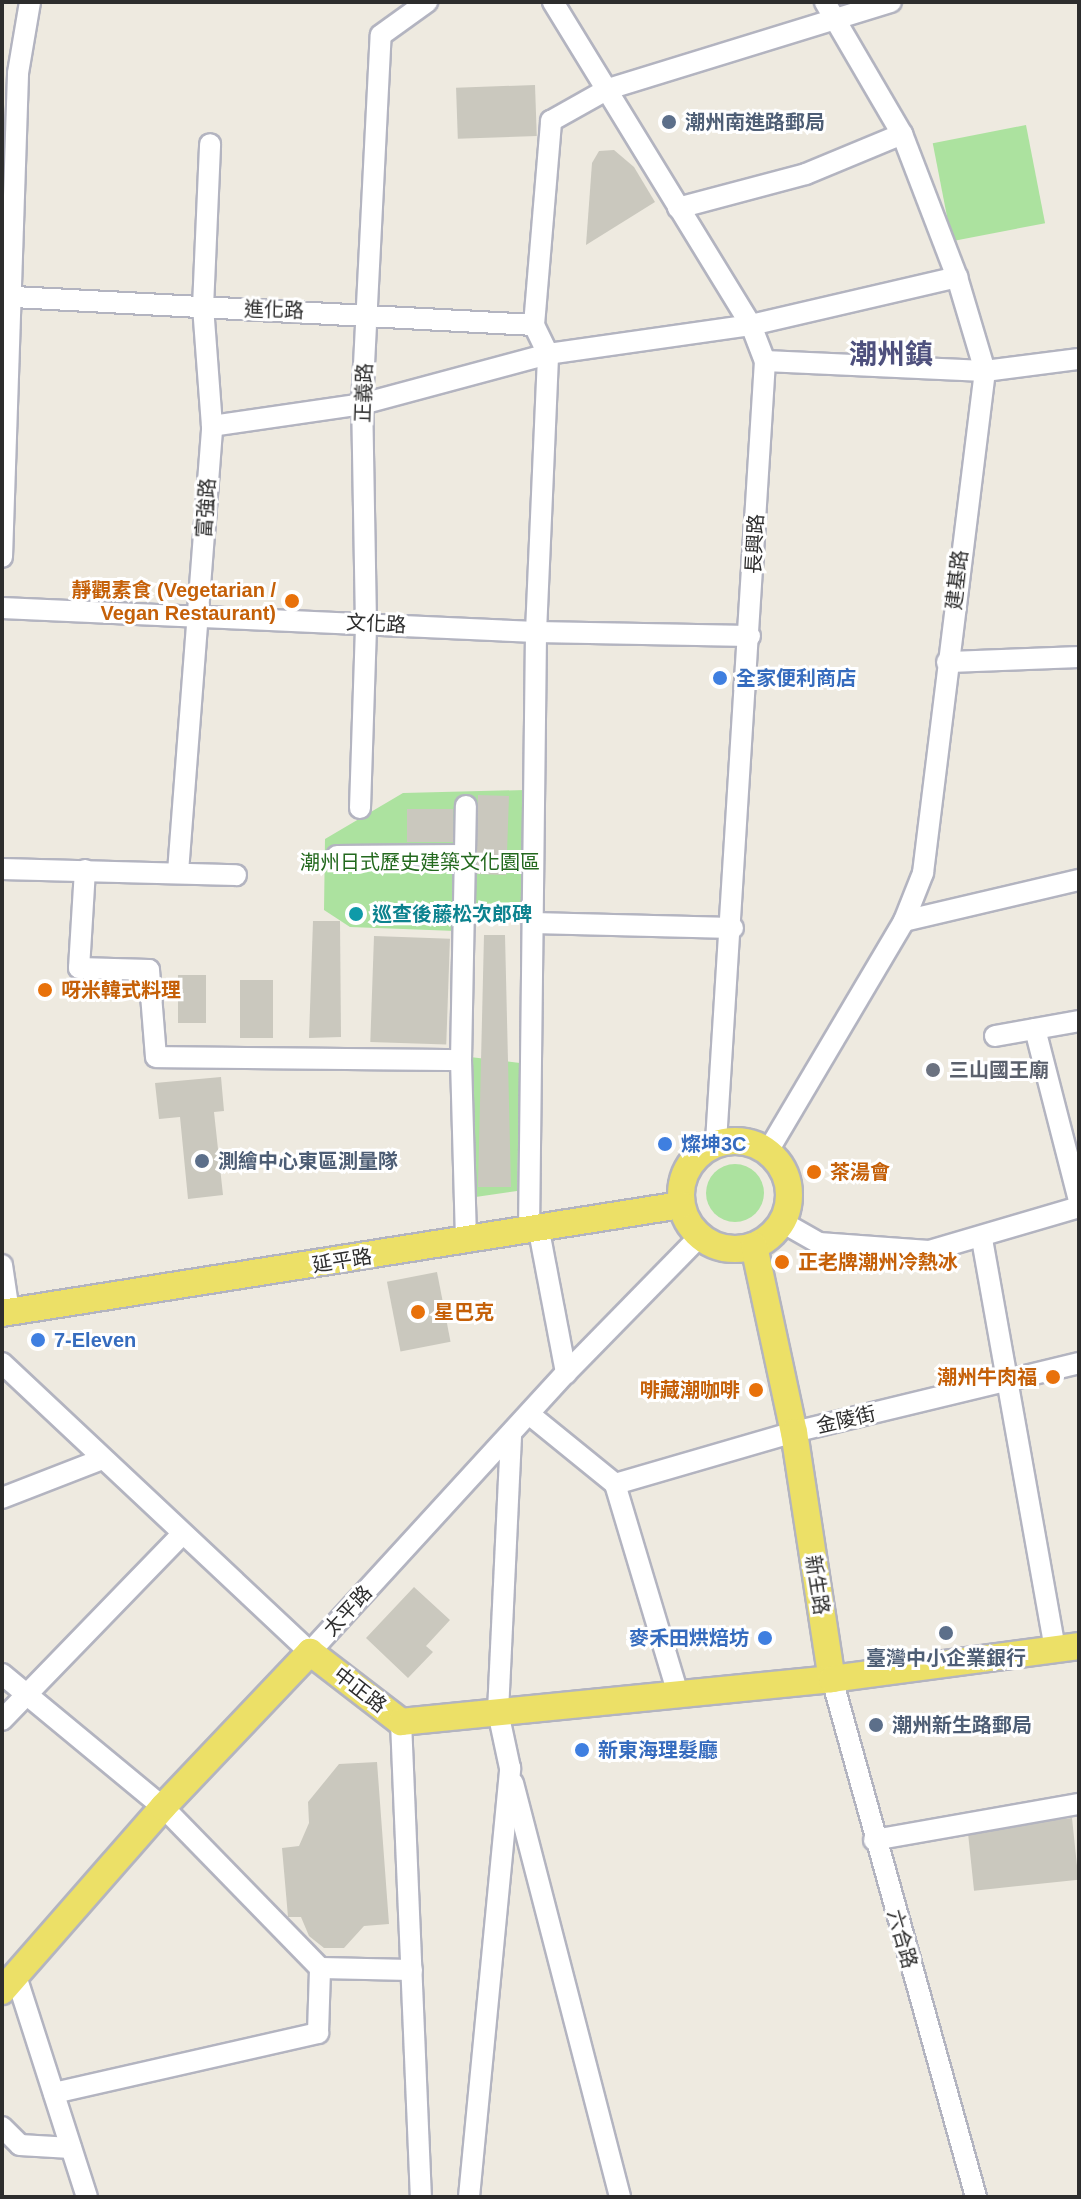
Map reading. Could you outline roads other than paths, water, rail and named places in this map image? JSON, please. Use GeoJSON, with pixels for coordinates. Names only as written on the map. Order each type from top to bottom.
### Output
{"type":"FeatureCollection","features":[{"type":"Feature","properties":{"kind":"main road"},"geometry":{"type":"LineString","coordinates":[[743,1141],[768,1151],[779,1163],[789,1192],[782,1222],[754,1246],[722,1247],[700,1236],[681,1205],[691,1162],[716,1143],[743,1141]]}},
{"type":"Feature","properties":{"kind":"main road","name":"延平路"},"geometry":{"type":"LineString","coordinates":[[5,1312],[534,1232],[681,1205]]}},
{"type":"Feature","properties":{"kind":"main road","name":"新生路"},"geometry":{"type":"LineString","coordinates":[[754,1246],[794,1432],[832,1679]]}},
{"type":"Feature","properties":{"kind":"main road"},"geometry":{"type":"LineString","coordinates":[[832,1679],[1067,1648]]}},
{"type":"Feature","properties":{"kind":"main road","name":"中正路"},"geometry":{"type":"LineString","coordinates":[[310,1652],[401,1722],[832,1679]]}},
{"type":"Feature","properties":{"kind":"main road","name":"太平路"},"geometry":{"type":"LineString","coordinates":[[9,1984],[163,1807],[310,1652]]}},
{"type":"Feature","properties":{"kind":"street"},"geometry":{"type":"LineString","coordinates":[[2,557],[14,297],[10,71],[30,2]]}},
{"type":"Feature","properties":{"kind":"street","name":"正義路"},"geometry":{"type":"LineString","coordinates":[[360,808],[366,624],[362,404],[381,35],[427,2]]}},
{"type":"Feature","properties":{"kind":"street","name":"長興路"},"geometry":{"type":"LineString","coordinates":[[553,2],[751,325],[765,361],[733,928],[716,1143]]}},
{"type":"Feature","properties":{"kind":"street","name":"建基路"},"geometry":{"type":"LineString","coordinates":[[768,1151],[904,921],[923,873],[985,371],[957,277],[902,134],[825,2]]}},
{"type":"Feature","properties":{"kind":"street"},"geometry":{"type":"LineString","coordinates":[[566,1373],[534,1232],[536,632],[548,354],[534,325],[551,121],[608,89],[838,22],[891,2]]}},
{"type":"Feature","properties":{"kind":"street"},"geometry":{"type":"LineString","coordinates":[[678,208],[806,174],[902,134]]}},
{"type":"Feature","properties":{"kind":"street","name":"富強路"},"geometry":{"type":"LineString","coordinates":[[178,872],[212,426],[203,307],[210,144]]}},
{"type":"Feature","properties":{"kind":"street"},"geometry":{"type":"LineString","coordinates":[[212,426],[362,404],[548,354],[751,325],[957,277]]}},
{"type":"Feature","properties":{"kind":"street","name":"進化路"},"geometry":{"type":"LineString","coordinates":[[14,297],[367,313],[534,325]]}},
{"type":"Feature","properties":{"kind":"street"},"geometry":{"type":"LineString","coordinates":[[765,361],[985,371],[1079,359]]}},
{"type":"Feature","properties":{"kind":"street","name":"文化路"},"geometry":{"type":"LineString","coordinates":[[2,608],[536,632],[750,636]]}},
{"type":"Feature","properties":{"kind":"street"},"geometry":{"type":"LineString","coordinates":[[947,662],[1079,657]]}},
{"type":"Feature","properties":{"kind":"street"},"geometry":{"type":"LineString","coordinates":[[466,806],[461,1060],[466,1242]]}},
{"type":"Feature","properties":{"kind":"street"},"geometry":{"type":"LineString","coordinates":[[337,856],[465,855]]}},
{"type":"Feature","properties":{"kind":"street"},"geometry":{"type":"LineString","coordinates":[[2,869],[236,875]]}},
{"type":"Feature","properties":{"kind":"street"},"geometry":{"type":"LineString","coordinates":[[85,870],[79,968],[149,970],[156,1057],[461,1060]]}},
{"type":"Feature","properties":{"kind":"street"},"geometry":{"type":"LineString","coordinates":[[904,921],[1079,880]]}},
{"type":"Feature","properties":{"kind":"street"},"geometry":{"type":"LineString","coordinates":[[533,923],[733,928]]}},
{"type":"Feature","properties":{"kind":"street"},"geometry":{"type":"LineString","coordinates":[[995,1036],[1079,1021]]}},
{"type":"Feature","properties":{"kind":"street"},"geometry":{"type":"LineString","coordinates":[[1035,1029],[1079,1200]]}},
{"type":"Feature","properties":{"kind":"street"},"geometry":{"type":"LineString","coordinates":[[782,1222],[819,1243],[876,1251],[929,1251],[982,1239],[1079,1207]]}},
{"type":"Feature","properties":{"kind":"street","name":"太平路"},"geometry":{"type":"LineString","coordinates":[[310,1652],[566,1373],[700,1236]]}},
{"type":"Feature","properties":{"kind":"street"},"geometry":{"type":"LineString","coordinates":[[982,1239],[1009,1384],[1067,1648]]}},
{"type":"Feature","properties":{"kind":"street"},"geometry":{"type":"LineString","coordinates":[[2,1265],[5,1312]]}},
{"type":"Feature","properties":{"kind":"street","name":"中正路"},"geometry":{"type":"LineString","coordinates":[[2,1363],[100,1460],[310,1652]]}},
{"type":"Feature","properties":{"kind":"street","name":"金陵街"},"geometry":{"type":"LineString","coordinates":[[615,1484],[794,1432],[1009,1384],[1079,1363]]}},
{"type":"Feature","properties":{"kind":"street"},"geometry":{"type":"LineString","coordinates":[[529,1414],[615,1484],[678,1694]]}},
{"type":"Feature","properties":{"kind":"street"},"geometry":{"type":"LineString","coordinates":[[511,1434],[498,1712],[620,2197]]}},
{"type":"Feature","properties":{"kind":"street"},"geometry":{"type":"LineString","coordinates":[[2,1498],[100,1460]]}},
{"type":"Feature","properties":{"kind":"street"},"geometry":{"type":"LineString","coordinates":[[2,1720],[181,1535]]}},
{"type":"Feature","properties":{"kind":"street"},"geometry":{"type":"LineString","coordinates":[[2,1674],[163,1807],[320,1968],[412,1970]]}},
{"type":"Feature","properties":{"kind":"street","name":"六合路"},"geometry":{"type":"LineString","coordinates":[[832,1679],[874,1840],[976,2197]]}},
{"type":"Feature","properties":{"kind":"street"},"geometry":{"type":"LineString","coordinates":[[401,1722],[421,2197]]}},
{"type":"Feature","properties":{"kind":"street"},"geometry":{"type":"LineString","coordinates":[[469,2197],[510,1768]]}},
{"type":"Feature","properties":{"kind":"street"},"geometry":{"type":"LineString","coordinates":[[874,1840],[1079,1804]]}},
{"type":"Feature","properties":{"kind":"street"},"geometry":{"type":"LineString","coordinates":[[54,2093],[318,2033],[320,1968]]}},
{"type":"Feature","properties":{"kind":"street"},"geometry":{"type":"LineString","coordinates":[[9,1984],[54,2093],[87,2197]]}},
{"type":"Feature","properties":{"kind":"street"},"geometry":{"type":"LineString","coordinates":[[2,2127],[20,2145],[71,2148]]}},
{"type":"Feature","properties":{"kind":"place","name":"潮州南進路郵局"},"geometry":{"type":"Point","coordinates":[669,122]}},
{"type":"Feature","properties":{"kind":"place","name":"靜觀素食 (Vegetarian / Vegan Restaurant)"},"geometry":{"type":"Point","coordinates":[292,601]}},
{"type":"Feature","properties":{"kind":"place","name":"全家便利商店"},"geometry":{"type":"Point","coordinates":[720,678]}},
{"type":"Feature","properties":{"kind":"place","name":"巡查後藤松次郎碑"},"geometry":{"type":"Point","coordinates":[356,914]}},
{"type":"Feature","properties":{"kind":"place","name":"呀米韓式料理"},"geometry":{"type":"Point","coordinates":[45,990]}},
{"type":"Feature","properties":{"kind":"place","name":"三山國王廟"},"geometry":{"type":"Point","coordinates":[933,1070]}},
{"type":"Feature","properties":{"kind":"place","name":"燦坤3C"},"geometry":{"type":"Point","coordinates":[665,1144]}},
{"type":"Feature","properties":{"kind":"place","name":"測繪中心東區測量隊"},"geometry":{"type":"Point","coordinates":[202,1161]}},
{"type":"Feature","properties":{"kind":"place","name":"茶湯會"},"geometry":{"type":"Point","coordinates":[814,1172]}},
{"type":"Feature","properties":{"kind":"place","name":"正老牌潮州冷熱冰"},"geometry":{"type":"Point","coordinates":[782,1262]}},
{"type":"Feature","properties":{"kind":"place","name":"星巴克"},"geometry":{"type":"Point","coordinates":[418,1312]}},
{"type":"Feature","properties":{"kind":"place","name":"7-Eleven"},"geometry":{"type":"Point","coordinates":[38,1340]}},
{"type":"Feature","properties":{"kind":"place","name":"潮州牛肉福"},"geometry":{"type":"Point","coordinates":[1053,1377]}},
{"type":"Feature","properties":{"kind":"place","name":"啡藏潮咖啡"},"geometry":{"type":"Point","coordinates":[756,1390]}},
{"type":"Feature","properties":{"kind":"place","name":"臺灣中小企業銀行"},"geometry":{"type":"Point","coordinates":[946,1633]}},
{"type":"Feature","properties":{"kind":"place","name":"麥禾田烘焙坊"},"geometry":{"type":"Point","coordinates":[765,1638]}},
{"type":"Feature","properties":{"kind":"place","name":"潮州新生路郵局"},"geometry":{"type":"Point","coordinates":[876,1725]}},
{"type":"Feature","properties":{"kind":"place","name":"新東海理髮廳"},"geometry":{"type":"Point","coordinates":[582,1750]}},
{"type":"Feature","properties":{"kind":"district","name":"潮州鎮"},"geometry":{"type":"Point","coordinates":[891,355]}},
{"type":"Feature","properties":{"kind":"park label","name":"潮州日式歷史建築文化園區"},"geometry":{"type":"Point","coordinates":[420,862]}}]}
